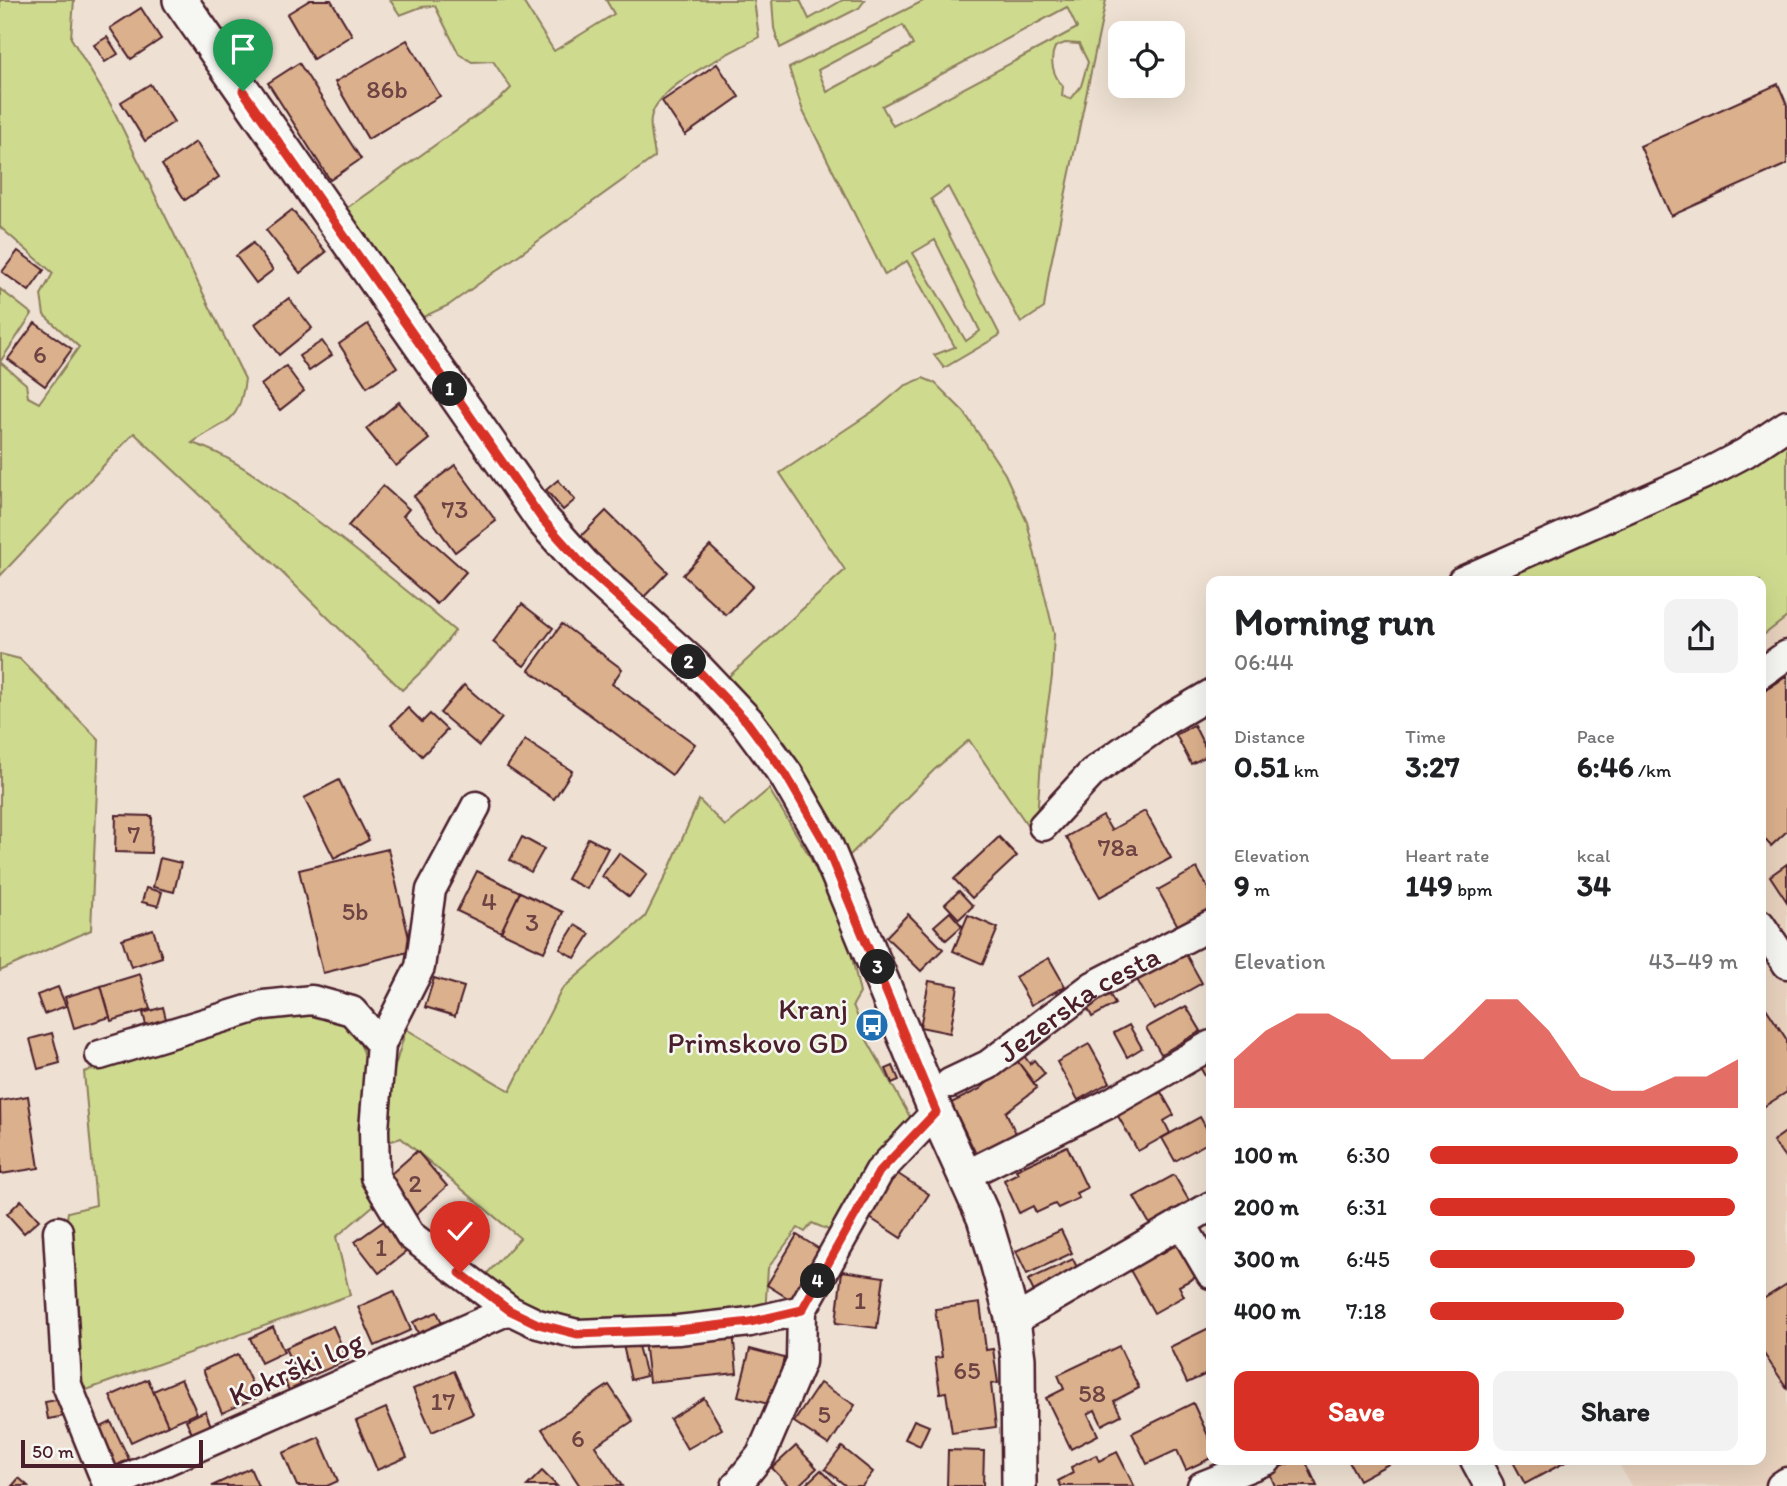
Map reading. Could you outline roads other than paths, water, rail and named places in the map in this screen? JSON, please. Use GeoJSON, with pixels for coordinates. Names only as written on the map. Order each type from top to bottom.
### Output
{"type":"FeatureCollection","features":[{"type":"Feature","properties":{"kind":"street"},"geometry":{"type":"LineString","coordinates":[[180,0],[542,519],[583,565],[703,675],[747,722],[786,775],[824,841],[943,1098],[966,1175],[984,1218],[1013,1321],[1018,1359],[1019,1486]]}},
{"type":"Feature","properties":{"kind":"street"},"geometry":{"type":"LineString","coordinates":[[1473,576],[1707,473],[1745,453],[1787,425]]}},
{"type":"Feature","properties":{"kind":"street"},"geometry":{"type":"LineString","coordinates":[[1766,670],[1787,655]]}},
{"type":"Feature","properties":{"kind":"street"},"geometry":{"type":"LineString","coordinates":[[1043,826],[1093,772],[1165,721],[1206,697]]}},
{"type":"Feature","properties":{"kind":"street"},"geometry":{"type":"LineString","coordinates":[[476,806],[431,890],[420,967],[382,1044],[374,1129],[375,1177],[410,1235],[509,1310],[538,1324],[577,1334],[726,1325],[802,1310]]}},
{"type":"Feature","properties":{"kind":"street","name":"Jezerska cesta"},"geometry":{"type":"LineString","coordinates":[[943,1098],[1093,986],[1206,928]]}},
{"type":"Feature","properties":{"kind":"street"},"geometry":{"type":"LineString","coordinates":[[1766,934],[1787,964]]}},
{"type":"Feature","properties":{"kind":"street"},"geometry":{"type":"LineString","coordinates":[[100,1055],[264,1005],[312,1000],[352,1011],[382,1044]]}},
{"type":"Feature","properties":{"kind":"street"},"geometry":{"type":"LineString","coordinates":[[966,1175],[1110,1103],[1206,1048]]}},
{"type":"Feature","properties":{"kind":"street"},"geometry":{"type":"LineString","coordinates":[[736,1486],[761,1455],[802,1362],[802,1310],[879,1172],[943,1098]]}},
{"type":"Feature","properties":{"kind":"street"},"geometry":{"type":"LineString","coordinates":[[1013,1321],[1206,1209]]}},
{"type":"Feature","properties":{"kind":"street"},"geometry":{"type":"LineString","coordinates":[[1181,1223],[1206,1266]]}},
{"type":"Feature","properties":{"kind":"street","name":"Kokrški log"},"geometry":{"type":"LineString","coordinates":[[58,1231],[67,1385],[109,1486],[509,1310]]}},
{"type":"Feature","properties":{"kind":"street"},"geometry":{"type":"LineString","coordinates":[[1202,1486],[1254,1465]]}},
{"type":"Feature","properties":{"kind":"street"},"geometry":{"type":"LineString","coordinates":[[1478,1465],[1489,1486]]}},
{"type":"Feature","properties":{"kind":"street"},"geometry":{"type":"LineString","coordinates":[[1781,1486],[1787,1482]]}},
{"type":"Feature","properties":{"kind":"place","name":"Kranj Primskovo GD"},"geometry":{"type":"Point","coordinates":[872,1025]}}]}
